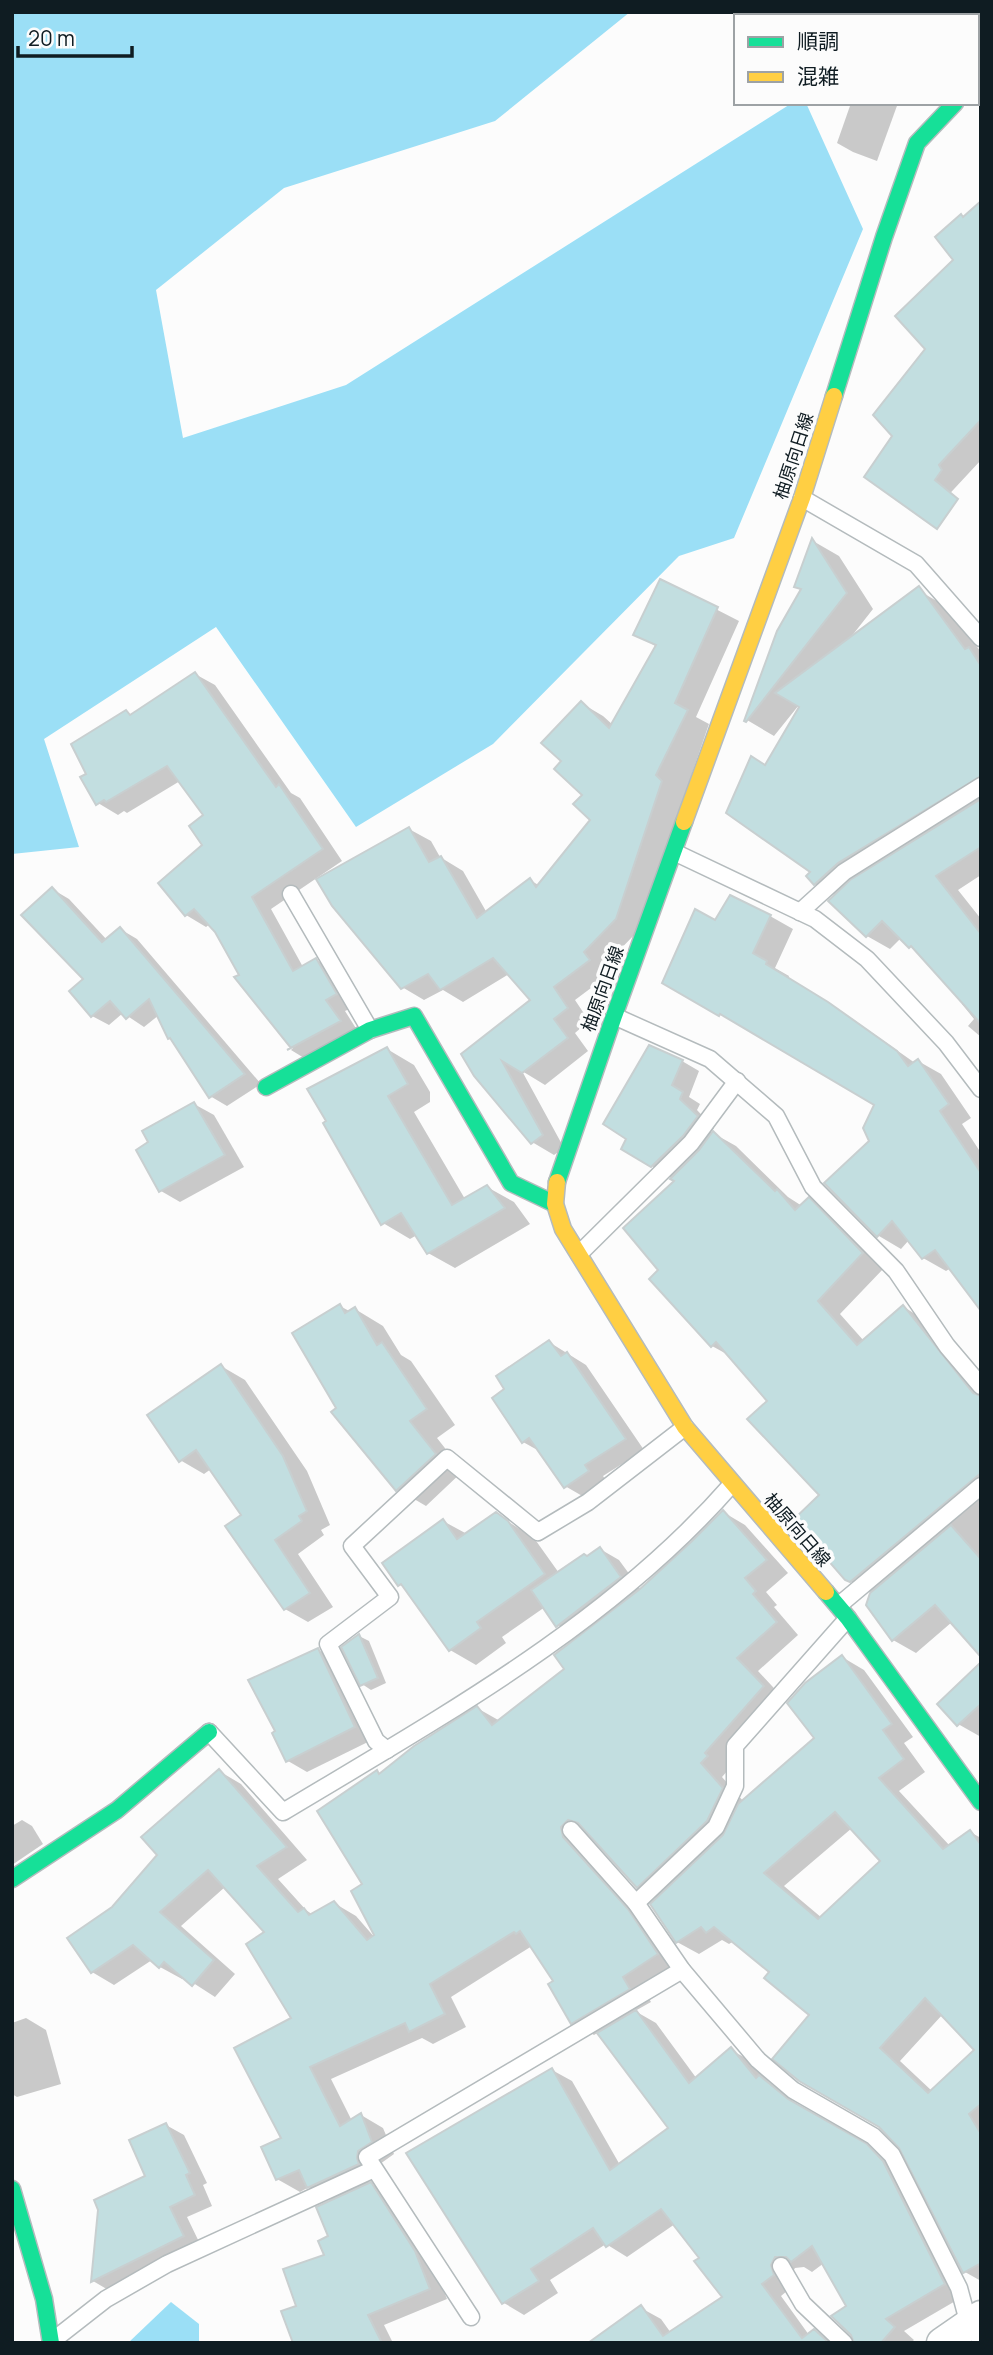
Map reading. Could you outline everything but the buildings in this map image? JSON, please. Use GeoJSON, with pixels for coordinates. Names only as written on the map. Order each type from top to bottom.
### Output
{"type":"FeatureCollection","features":[{"type":"Feature","properties":{"kind":"main road","name":"柚原向日線"},"geometry":{"type":"LineString","coordinates":[[953,105],[917,143],[884,237],[802,498],[558,1177],[555,1204],[563,1229],[685,1427],[843,1612],[981,1802]]}},
{"type":"Feature","properties":{"kind":"main road"},"geometry":{"type":"LineString","coordinates":[[266,1087],[370,1030],[414,1017],[511,1183],[555,1204]]}},
{"type":"Feature","properties":{"kind":"main road"},"geometry":{"type":"LineString","coordinates":[[12,1879],[117,1810],[209,1732]]}},
{"type":"Feature","properties":{"kind":"main road"},"geometry":{"type":"LineString","coordinates":[[12,2189],[44,2299],[51,2343]]}},
{"type":"Feature","properties":{"kind":"street"},"geometry":{"type":"LineString","coordinates":[[942,2343],[977,2327]]}},
{"type":"Feature","properties":{"kind":"lane"},"geometry":{"type":"LineString","coordinates":[[802,498],[916,564],[981,638]]}},
{"type":"Feature","properties":{"kind":"lane"},"geometry":{"type":"LineString","coordinates":[[967,622],[981,611]]}},
{"type":"Feature","properties":{"kind":"lane"},"geometry":{"type":"LineString","coordinates":[[800,912],[844,872],[981,786]]}},
{"type":"Feature","properties":{"kind":"lane"},"geometry":{"type":"LineString","coordinates":[[674,852],[815,919],[867,959],[946,1043],[981,1089]]}},
{"type":"Feature","properties":{"kind":"lane"},"geometry":{"type":"LineString","coordinates":[[291,894],[370,1030]]}},
{"type":"Feature","properties":{"kind":"lane"},"geometry":{"type":"LineString","coordinates":[[614,1016],[710,1059],[776,1115],[813,1187],[896,1271],[947,1346],[981,1386]]}},
{"type":"Feature","properties":{"kind":"lane"},"geometry":{"type":"LineString","coordinates":[[579,1254],[691,1143],[737,1082]]}},
{"type":"Feature","properties":{"kind":"lane"},"geometry":{"type":"LineString","coordinates":[[387,1750],[376,1741],[328,1644],[390,1597],[352,1546],[447,1458],[538,1532],[588,1502],[685,1427]]}},
{"type":"Feature","properties":{"kind":"lane"},"geometry":{"type":"LineString","coordinates":[[209,1732],[284,1812],[387,1750],[530,1658],[647,1571],[700,1521],[733,1484]]}},
{"type":"Feature","properties":{"kind":"lane"},"geometry":{"type":"LineString","coordinates":[[636,1903],[716,1827],[735,1786],[735,1746],[843,1612],[981,1486]]}},
{"type":"Feature","properties":{"kind":"lane"},"geometry":{"type":"LineString","coordinates":[[571,1830],[636,1903],[682,1970],[758,2060],[793,2090],[873,2136],[892,2155],[977,2327]]}},
{"type":"Feature","properties":{"kind":"lane"},"geometry":{"type":"LineString","coordinates":[[471,2317],[367,2157],[682,1970]]}},
{"type":"Feature","properties":{"kind":"lane"},"geometry":{"type":"LineString","coordinates":[[51,2343],[106,2299],[167,2264],[374,2169]]}},
{"type":"Feature","properties":{"kind":"lane"},"geometry":{"type":"LineString","coordinates":[[781,2266],[803,2304],[844,2343]]}},
{"type":"Feature","properties":{"kind":"shaded area"},"geometry":{"type":"Polygon","coordinates":[[[12,12],[630,12],[495,121],[284,188],[156,290],[183,438],[346,385],[789,105],[807,105],[863,229],[734,538],[679,556],[493,744],[356,827],[216,627],[44,739],[79,847],[12,854],[12,12]]]}},
{"type":"Feature","properties":{"kind":"shaded area"},"geometry":{"type":"Polygon","coordinates":[[[171,2302],[199,2324],[199,2343],[128,2343],[171,2302]]]}},
{"type":"Feature","properties":{"kind":"traffic: fast"},"geometry":{"type":"LineString","coordinates":[[834,396],[917,143],[953,105]]}},
{"type":"Feature","properties":{"kind":"traffic: fast"},"geometry":{"type":"LineString","coordinates":[[557,1182],[684,822]]}},
{"type":"Feature","properties":{"kind":"traffic: fast"},"geometry":{"type":"LineString","coordinates":[[266,1087],[370,1030],[414,1016],[511,1183],[555,1204]]}},
{"type":"Feature","properties":{"kind":"traffic: fast"},"geometry":{"type":"LineString","coordinates":[[826,1592],[848,1618],[981,1802]]}},
{"type":"Feature","properties":{"kind":"traffic: fast"},"geometry":{"type":"LineString","coordinates":[[12,1879],[117,1810],[209,1732]]}},
{"type":"Feature","properties":{"kind":"traffic: fast"},"geometry":{"type":"LineString","coordinates":[[12,2189],[44,2299],[51,2343]]}},
{"type":"Feature","properties":{"kind":"traffic: slow"},"geometry":{"type":"LineString","coordinates":[[684,822],[802,498],[834,396]]}},
{"type":"Feature","properties":{"kind":"traffic: slow"},"geometry":{"type":"LineString","coordinates":[[557,1182],[555,1204],[563,1229],[685,1427],[826,1592]]}}]}
